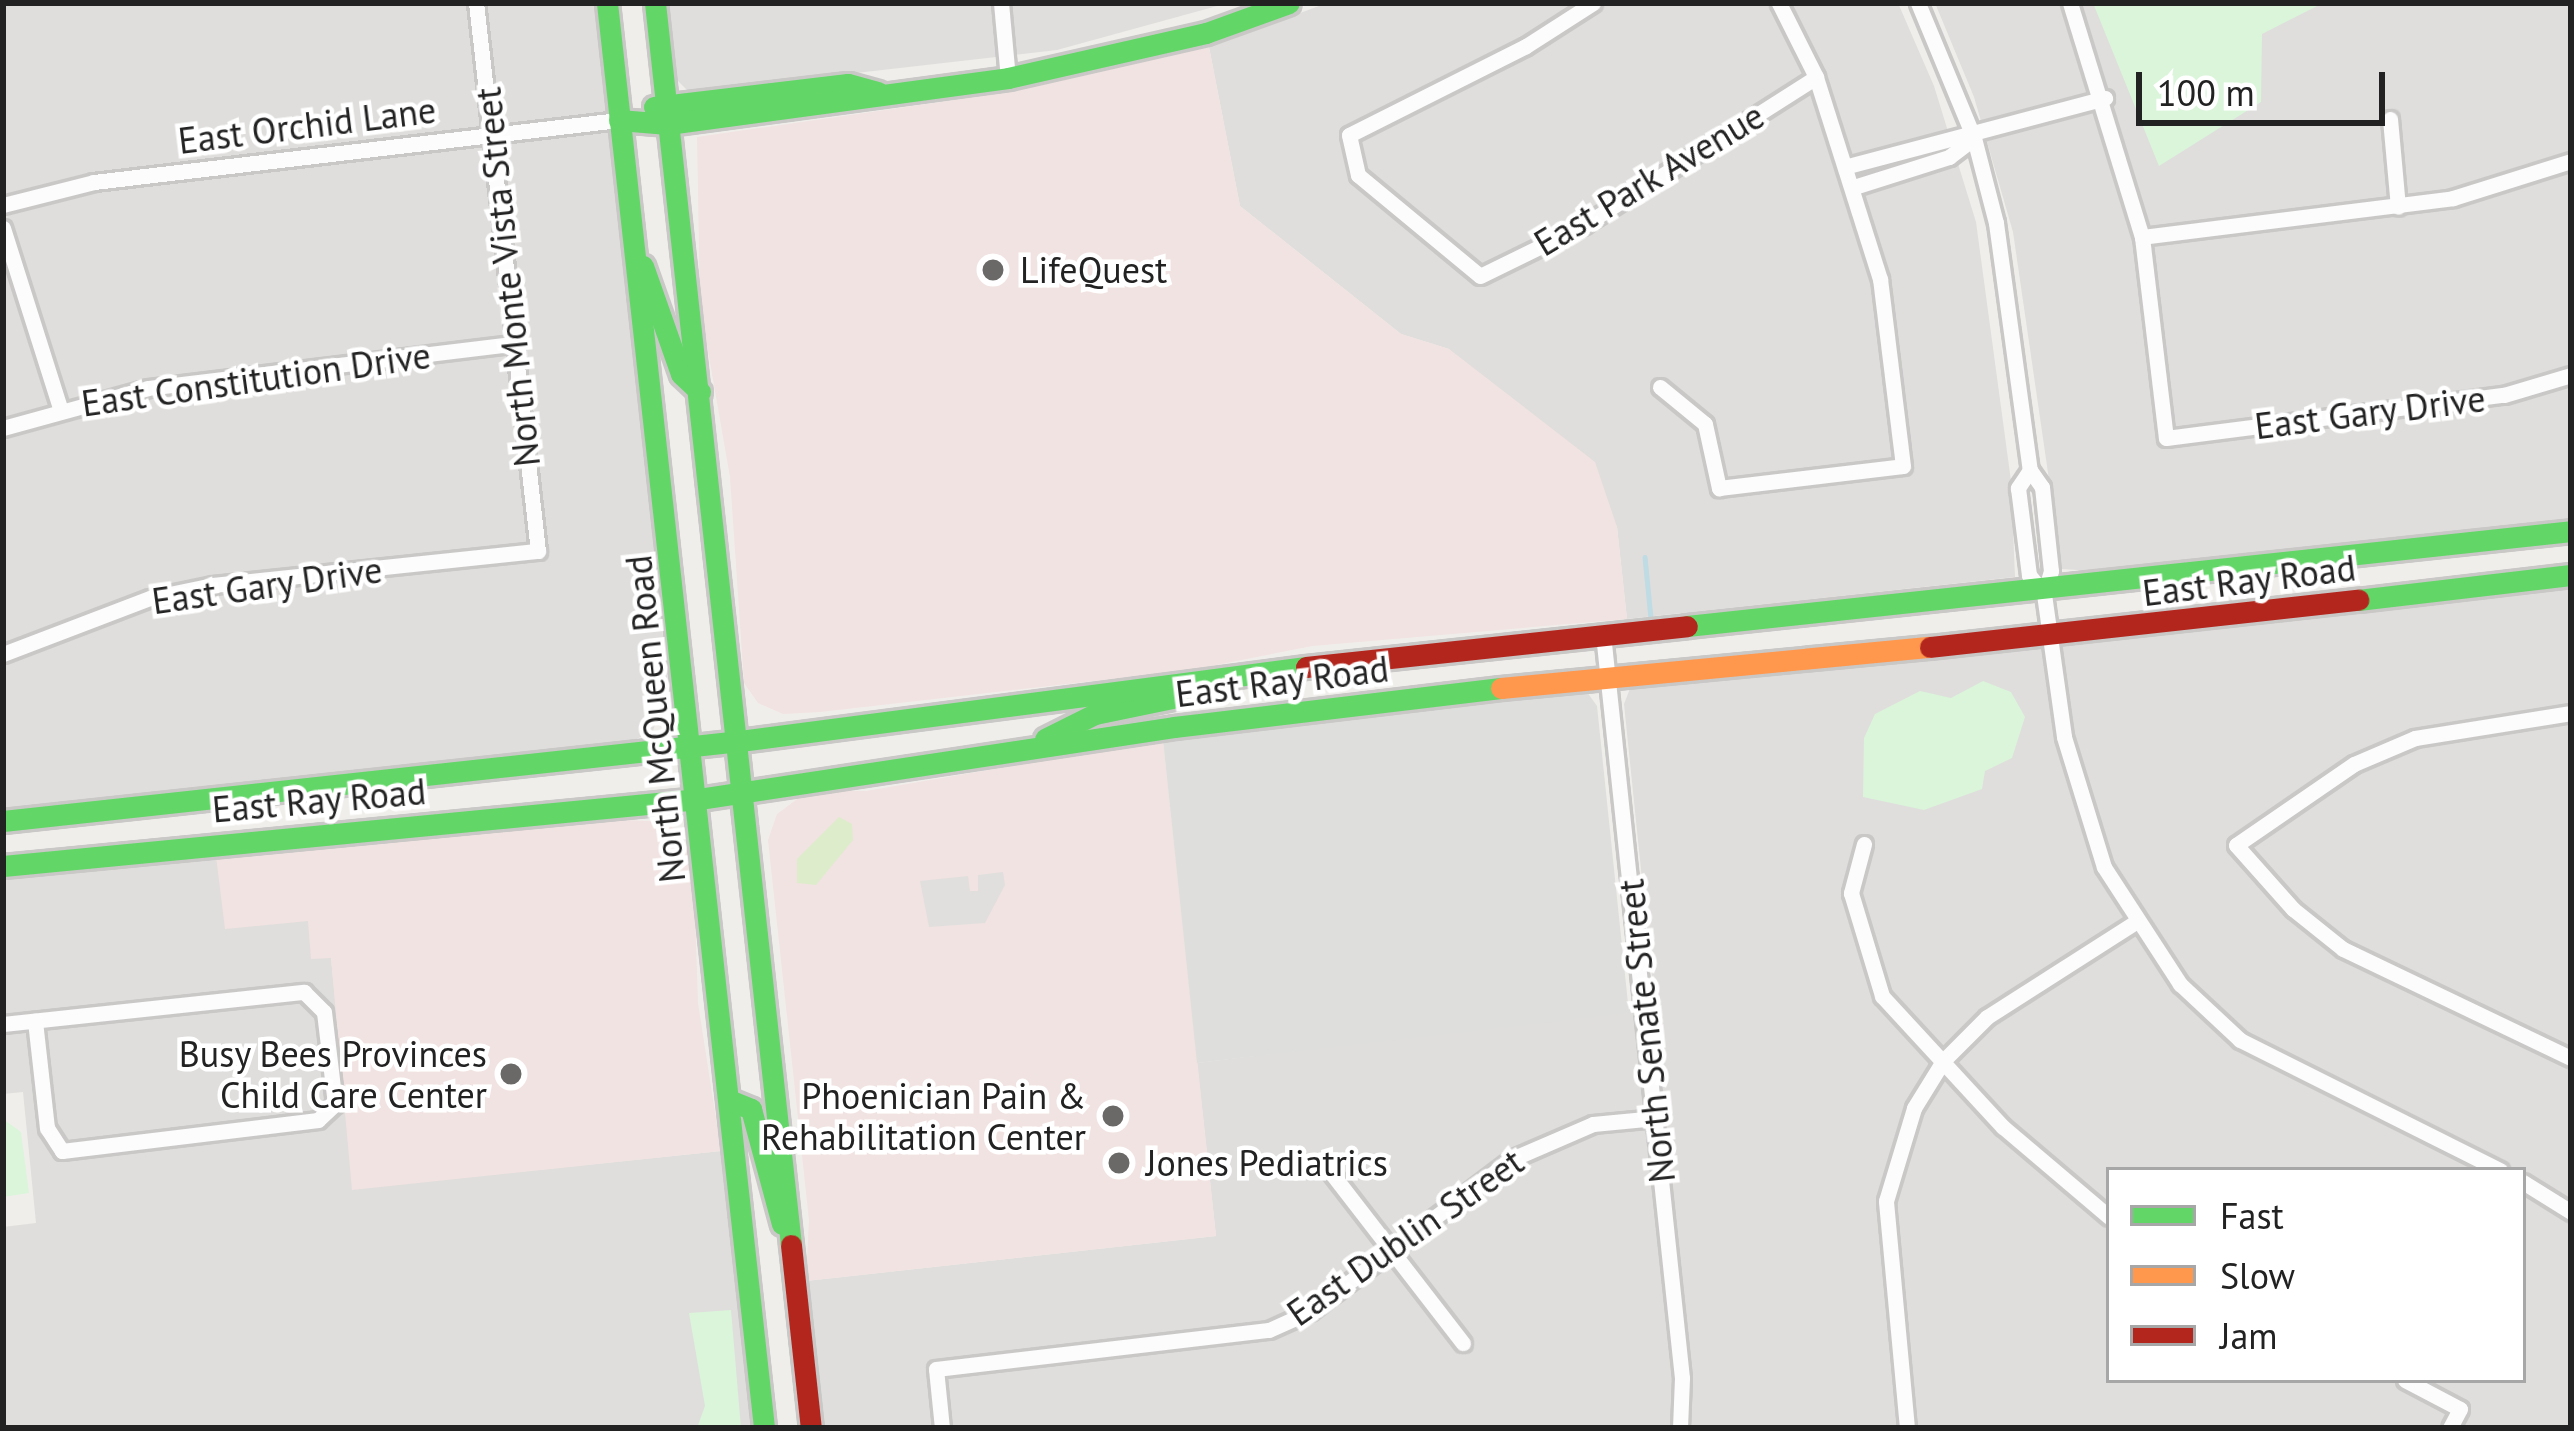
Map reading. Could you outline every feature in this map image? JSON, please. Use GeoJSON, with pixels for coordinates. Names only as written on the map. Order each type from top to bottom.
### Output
{"type":"FeatureCollection","features":[{"type":"Feature","properties":{"kind":"main road","name":"North McQueen Road"},"geometry":{"type":"LineString","coordinates":[[607,3],[699,799],[764,1428]]}},
{"type":"Feature","properties":{"kind":"main road"},"geometry":{"type":"LineString","coordinates":[[655,3],[747,793],[812,1428]]}},
{"type":"Feature","properties":{"kind":"main road","name":"East Orchid Lane"},"geometry":{"type":"LineString","coordinates":[[620,120],[850,104],[879,92],[1008,78],[1161,45],[1289,3]]}},
{"type":"Feature","properties":{"kind":"main road"},"geometry":{"type":"LineString","coordinates":[[634,249],[663,307],[681,374],[700,392]]}},
{"type":"Feature","properties":{"kind":"main road","name":"East Ray Road"},"geometry":{"type":"LineString","coordinates":[[3,821],[740,741],[1214,677],[1603,634],[2044,594],[2571,531]]}},
{"type":"Feature","properties":{"kind":"main road","name":"East Ray Road"},"geometry":{"type":"LineString","coordinates":[[3,866],[699,799],[1024,749],[1608,675],[2049,637],[2571,575]]}},
{"type":"Feature","properties":{"kind":"main road"},"geometry":{"type":"LineString","coordinates":[[1024,749],[1096,714],[1197,692],[1214,677]]}},
{"type":"Feature","properties":{"kind":"main road"},"geometry":{"type":"LineString","coordinates":[[728,1100],[751,1109],[795,1258]]}},
{"type":"Feature","properties":{"kind":"street","name":"North Monte Vista Street"},"geometry":{"type":"LineString","coordinates":[[476,3],[538,551]]}},
{"type":"Feature","properties":{"kind":"street"},"geometry":{"type":"LineString","coordinates":[[1001,3],[1008,78]]}},
{"type":"Feature","properties":{"kind":"street","name":"East Park Avenue"},"geometry":{"type":"LineString","coordinates":[[1593,3],[1526,46],[1349,135],[1358,176],[1480,277],[1584,225],[1816,77]]}},
{"type":"Feature","properties":{"kind":"street"},"geometry":{"type":"LineString","coordinates":[[1660,386],[1706,424],[1719,488],[1903,466],[1883,295],[1848,166],[1816,77],[1779,3]]}},
{"type":"Feature","properties":{"kind":"street"},"geometry":{"type":"LineString","coordinates":[[1918,3],[1974,138],[2004,270],[2030,470],[2018,488],[2027,568],[2044,594],[2087,821],[2134,923],[2180,984],[2240,1040],[2494,1167]]}},
{"type":"Feature","properties":{"kind":"street"},"geometry":{"type":"LineString","coordinates":[[2070,3],[2105,98],[2142,237],[2398,207],[2571,161]]}},
{"type":"Feature","properties":{"kind":"street"},"geometry":{"type":"LineString","coordinates":[[1848,166],[1935,137],[1974,138],[2105,98]]}},
{"type":"Feature","properties":{"kind":"street"},"geometry":{"type":"LineString","coordinates":[[2390,119],[2398,207]]}},
{"type":"Feature","properties":{"kind":"street","name":"East Orchid Lane"},"geometry":{"type":"LineString","coordinates":[[3,205],[94,182],[620,120]]}},
{"type":"Feature","properties":{"kind":"street"},"geometry":{"type":"LineString","coordinates":[[1854,187],[1949,157],[1974,138]]}},
{"type":"Feature","properties":{"kind":"street"},"geometry":{"type":"LineString","coordinates":[[3,228],[59,408]]}},
{"type":"Feature","properties":{"kind":"street","name":"East Gary Drive"},"geometry":{"type":"LineString","coordinates":[[2142,237],[2166,438],[2504,395],[2571,375]]}},
{"type":"Feature","properties":{"kind":"street","name":"East Constitution Drive"},"geometry":{"type":"LineString","coordinates":[[3,428],[59,408],[148,388],[513,344]]}},
{"type":"Feature","properties":{"kind":"street","name":"East Gary Drive"},"geometry":{"type":"LineString","coordinates":[[3,654],[192,590],[538,551]]}},
{"type":"Feature","properties":{"kind":"street","name":"North Senate Street"},"geometry":{"type":"LineString","coordinates":[[1603,634],[1656,1118],[1680,1428]]}},
{"type":"Feature","properties":{"kind":"street"},"geometry":{"type":"LineString","coordinates":[[2571,713],[2415,738],[2354,764],[2236,844],[2293,908],[2343,949],[2571,1058]]}},
{"type":"Feature","properties":{"kind":"street"},"geometry":{"type":"LineString","coordinates":[[1864,844],[1851,893],[1864,950],[1882,996],[2002,1127],[2106,1214]]}},
{"type":"Feature","properties":{"kind":"street"},"geometry":{"type":"LineString","coordinates":[[1907,1428],[1886,1201],[1914,1108],[1943,1061],[1987,1017],[2134,923]]}},
{"type":"Feature","properties":{"kind":"street"},"geometry":{"type":"LineString","coordinates":[[3,1024],[304,992],[318,998],[324,1012],[335,1104],[318,1120],[62,1150],[47,1128],[35,1021]]}},
{"type":"Feature","properties":{"kind":"street","name":"East Dublin Street"},"geometry":{"type":"LineString","coordinates":[[942,1428],[936,1369],[1269,1330],[1311,1312],[1548,1139],[1656,1118]]}},
{"type":"Feature","properties":{"kind":"street"},"geometry":{"type":"LineString","coordinates":[[1326,1166],[1463,1343]]}},
{"type":"Feature","properties":{"kind":"street"},"geometry":{"type":"LineString","coordinates":[[2526,1184],[2571,1211]]}},
{"type":"Feature","properties":{"kind":"street"},"geometry":{"type":"LineString","coordinates":[[2411,1383],[2460,1409],[2450,1428]]}},
{"type":"Feature","properties":{"kind":"shaded area"},"geometry":{"type":"Polygon","coordinates":[[[3,3],[597,3],[668,684],[653,731],[624,745],[3,811],[3,3]]]}},
{"type":"Feature","properties":{"kind":"shaded area"},"geometry":{"type":"Polygon","coordinates":[[[666,3],[1228,3],[1057,50],[689,92],[675,78],[666,3]]]}},
{"type":"Feature","properties":{"kind":"shaded area"},"geometry":{"type":"Polygon","coordinates":[[[1327,3],[1898,3],[1934,86],[1976,222],[2011,481],[2015,577],[1627,619],[1617,527],[1449,349],[1401,334],[1240,206],[1209,47],[1327,3]]]}},
{"type":"Feature","properties":{"kind":"shaded area"},"geometry":{"type":"Polygon","coordinates":[[[1935,3],[2571,3],[2571,518],[2109,572],[2062,569],[2013,232],[1974,97],[1935,3]]]}},
{"type":"Feature","properties":{"kind":"shaded area"},"geometry":{"type":"Polygon","coordinates":[[[1209,47],[1240,206],[1401,334],[1449,349],[1595,462],[1617,527],[1627,619],[1312,646],[1191,670],[820,712],[783,714],[758,703],[744,683],[730,477],[700,305],[697,137],[989,95],[1209,47]]]}},
{"type":"Feature","properties":{"kind":"shaded area"},"geometry":{"type":"Polygon","coordinates":[[[2571,588],[2571,1428],[821,1428],[806,1281],[1216,1236],[1197,1063],[1655,1006],[1624,704],[1631,686],[2571,588]]]}},
{"type":"Feature","properties":{"kind":"shaded area"},"geometry":{"type":"Polygon","coordinates":[[[1587,692],[1597,706],[1629,1013],[1197,1063],[1163,740],[1587,692]]]}},
{"type":"Feature","properties":{"kind":"shaded area"},"geometry":{"type":"Polygon","coordinates":[[[1163,740],[1216,1236],[806,1281],[809,1220],[768,840],[777,814],[808,791],[866,791],[1163,740]]]}},
{"type":"Feature","properties":{"kind":"shaded area"},"geometry":{"type":"Polygon","coordinates":[[[624,820],[668,822],[693,854],[698,1003],[721,1151],[352,1190],[331,958],[311,959],[308,921],[225,929],[216,856],[624,820]]]}},
{"type":"Feature","properties":{"kind":"shaded area"},"geometry":{"type":"Polygon","coordinates":[[[216,856],[308,921],[331,957],[353,1189],[721,1151],[752,1428],[3,1428],[3,1227],[36,1223],[23,1092],[3,1094],[3,880],[216,856]]]}},
{"type":"Feature","properties":{"kind":"shaded area"},"geometry":{"type":"Polygon","coordinates":[[[1003,872],[1005,885],[985,923],[929,927],[920,881],[968,876],[970,891],[978,891],[978,875],[1003,872]]]}},
{"type":"Feature","properties":{"kind":"green space"},"geometry":{"type":"Polygon","coordinates":[[[2093,3],[2323,3],[2262,34],[2261,102],[2159,166],[2093,3]]]}},
{"type":"Feature","properties":{"kind":"green space"},"geometry":{"type":"Polygon","coordinates":[[[1983,681],[2011,692],[2025,717],[2012,758],[1985,771],[1982,789],[1924,810],[1863,797],[1864,738],[1875,714],[1920,691],[1951,698],[1983,681]]]}},
{"type":"Feature","properties":{"kind":"green space"},"geometry":{"type":"Polygon","coordinates":[[[839,817],[852,824],[853,840],[816,885],[797,883],[797,859],[839,817]]]}},
{"type":"Feature","properties":{"kind":"green space"},"geometry":{"type":"Polygon","coordinates":[[[3,1119],[21,1132],[29,1193],[3,1197],[3,1119]]]}},
{"type":"Feature","properties":{"kind":"green space"},"geometry":{"type":"Polygon","coordinates":[[[731,1310],[741,1428],[697,1428],[705,1406],[689,1313],[731,1310]]]}},
{"type":"Feature","properties":{"kind":"waterway"},"geometry":{"type":"LineString","coordinates":[[1645,557],[1651,618]]}},
{"type":"Feature","properties":{"kind":"traffic: fast"},"geometry":{"type":"LineString","coordinates":[[607,3],[764,1428]]}},
{"type":"Feature","properties":{"kind":"traffic: fast"},"geometry":{"type":"LineString","coordinates":[[655,3],[791,1245]]}},
{"type":"Feature","properties":{"kind":"traffic: fast"},"geometry":{"type":"LineString","coordinates":[[619,120],[668,124],[1008,78],[1206,33],[1289,3]]}},
{"type":"Feature","properties":{"kind":"traffic: fast"},"geometry":{"type":"LineString","coordinates":[[654,107],[848,84],[878,92]]}},
{"type":"Feature","properties":{"kind":"traffic: fast"},"geometry":{"type":"LineString","coordinates":[[643,266],[681,374],[700,392]]}},
{"type":"Feature","properties":{"kind":"traffic: fast"},"geometry":{"type":"LineString","coordinates":[[1687,626],[2571,531]]}},
{"type":"Feature","properties":{"kind":"traffic: fast"},"geometry":{"type":"LineString","coordinates":[[2358,600],[2571,575]]}},
{"type":"Feature","properties":{"kind":"traffic: fast"},"geometry":{"type":"LineString","coordinates":[[3,821],[740,741],[1306,667]]}},
{"type":"Feature","properties":{"kind":"traffic: fast"},"geometry":{"type":"LineString","coordinates":[[3,866],[699,799],[1174,727],[1501,688]]}},
{"type":"Feature","properties":{"kind":"traffic: fast"},"geometry":{"type":"LineString","coordinates":[[1045,739],[1095,714],[1177,697]]}},
{"type":"Feature","properties":{"kind":"traffic: fast"},"geometry":{"type":"LineString","coordinates":[[729,1100],[751,1109],[782,1224]]}},
{"type":"Feature","properties":{"kind":"traffic: slow"},"geometry":{"type":"LineString","coordinates":[[1501,688],[1930,647]]}},
{"type":"Feature","properties":{"kind":"traffic: jam"},"geometry":{"type":"LineString","coordinates":[[1930,647],[2358,600]]}},
{"type":"Feature","properties":{"kind":"traffic: jam"},"geometry":{"type":"LineString","coordinates":[[1306,667],[1687,626]]}},
{"type":"Feature","properties":{"kind":"traffic: jam"},"geometry":{"type":"LineString","coordinates":[[791,1245],[811,1428]]}},
{"type":"Feature","properties":{"kind":"place","name":"LifeQuest"},"geometry":{"type":"Point","coordinates":[993,270]}},
{"type":"Feature","properties":{"kind":"place","name":"Busy Bees Provinces Child Care Center"},"geometry":{"type":"Point","coordinates":[511,1074]}},
{"type":"Feature","properties":{"kind":"place","name":"Phoenician Pain & Rehabilitation Center"},"geometry":{"type":"Point","coordinates":[1113,1116]}},
{"type":"Feature","properties":{"kind":"place","name":"Jones Pediatrics"},"geometry":{"type":"Point","coordinates":[1119,1163]}}]}
